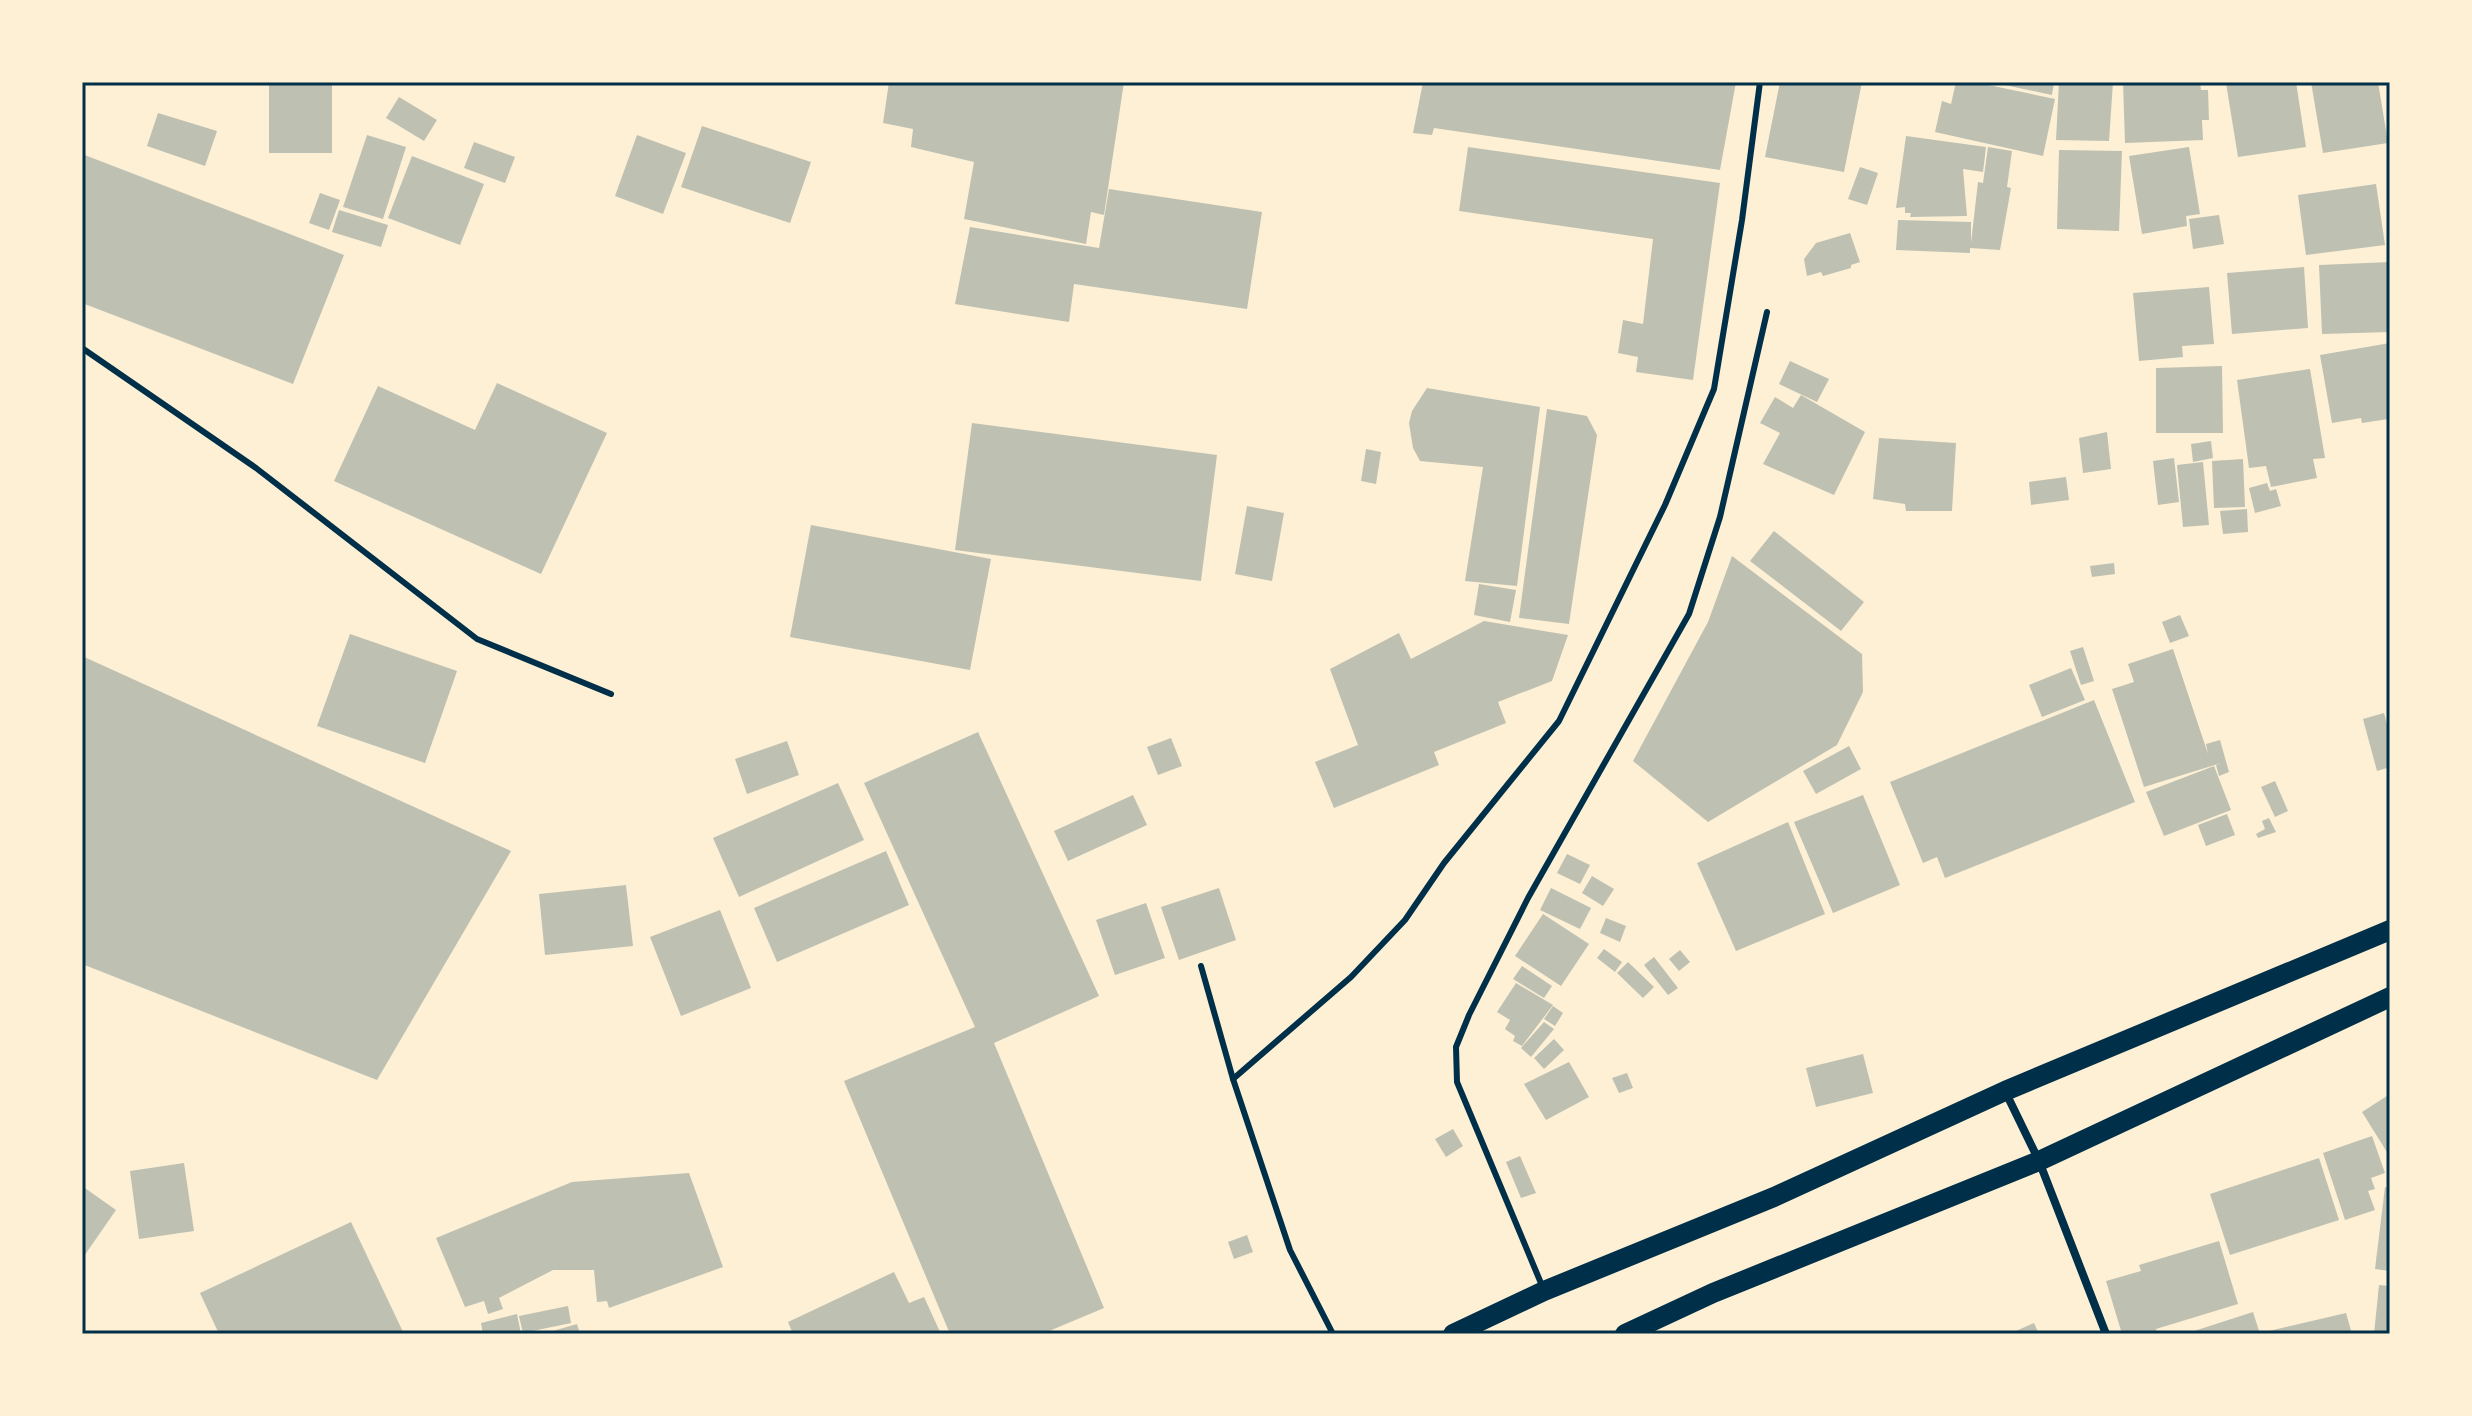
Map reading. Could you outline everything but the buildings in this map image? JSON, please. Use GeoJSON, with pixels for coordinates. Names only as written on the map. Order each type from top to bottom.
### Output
{"type":"FeatureCollection","features":[{"type":"Feature","properties":{"kind":"main road"},"geometry":{"type":"LineString","coordinates":[[1453,1334],[1544,1291],[1774,1197],[2005,1091],[2390,930]]}},
{"type":"Feature","properties":{"kind":"main road"},"geometry":{"type":"LineString","coordinates":[[1625,1334],[1713,1293],[2039,1161],[2390,997]]}},
{"type":"Feature","properties":{"kind":"street"},"geometry":{"type":"LineString","coordinates":[[2005,1091],[2039,1161],[2106,1334]]}},
{"type":"Feature","properties":{"kind":"lane"},"geometry":{"type":"LineString","coordinates":[[1233,1079],[1351,977],[1405,920],[1444,863],[1559,721],[1665,505],[1714,389],[1742,220],[1760,82]]}},
{"type":"Feature","properties":{"kind":"lane"},"geometry":{"type":"LineString","coordinates":[[1544,1291],[1457,1082],[1456,1047],[1528,898],[1689,614],[1720,517],[1767,312]]}},
{"type":"Feature","properties":{"kind":"lane"},"geometry":{"type":"LineString","coordinates":[[82,348],[269,477],[477,639],[611,694]]}},
{"type":"Feature","properties":{"kind":"lane"},"geometry":{"type":"LineString","coordinates":[[1201,966],[1233,1079],[1290,1250],[1333,1334]]}}]}
